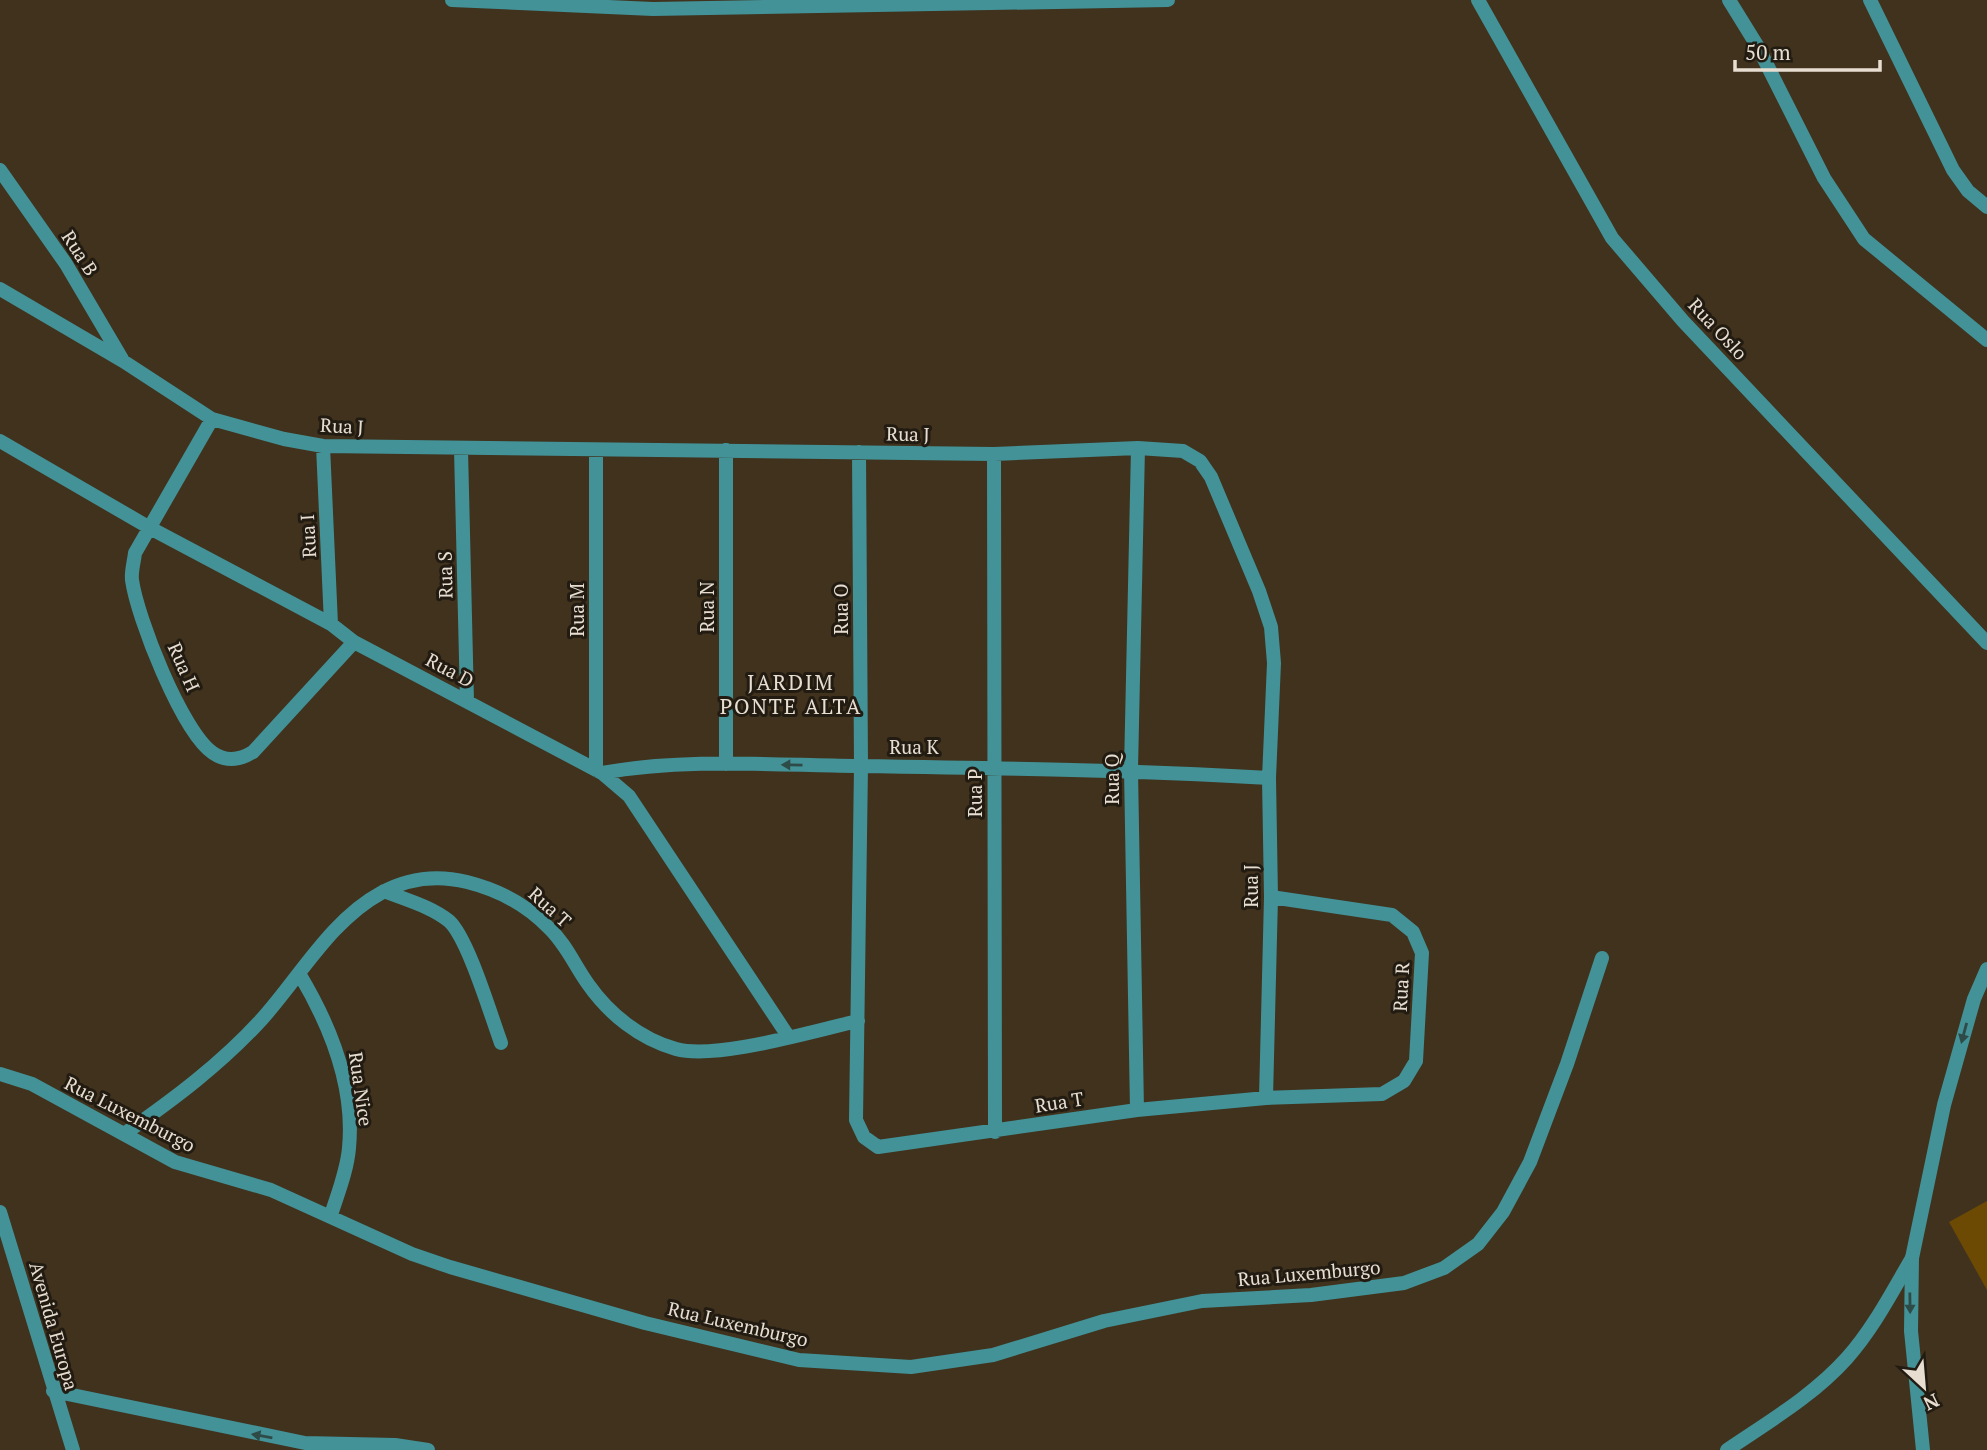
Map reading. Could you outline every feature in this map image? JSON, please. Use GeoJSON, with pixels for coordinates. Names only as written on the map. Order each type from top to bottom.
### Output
{"type":"FeatureCollection","features":[{"type":"Feature","properties":{"kind":"street"},"geometry":{"type":"LineString","coordinates":[[452,0],[653,5],[1168,0]]}},
{"type":"Feature","properties":{"kind":"street","name":"Rua Oslo"},"geometry":{"type":"LineString","coordinates":[[1478,0],[1612,237],[1683,321],[1985,635]]}},
{"type":"Feature","properties":{"kind":"street"},"geometry":{"type":"LineString","coordinates":[[1729,0],[1758,47],[1824,178],[1864,239],[1987,340]]}},
{"type":"Feature","properties":{"kind":"street"},"geometry":{"type":"LineString","coordinates":[[1870,0],[1953,170],[1968,191],[1987,207]]}},
{"type":"Feature","properties":{"kind":"street","name":"Rua B"},"geometry":{"type":"LineString","coordinates":[[0,170],[66,264],[123,361]]}},
{"type":"Feature","properties":{"kind":"street","name":"Rua J"},"geometry":{"type":"LineString","coordinates":[[0,289],[123,361],[212,419],[323,446],[994,454],[1138,448],[1183,451],[1200,461],[1211,477],[1259,591],[1270,627],[1274,663],[1269,778],[1271,897],[1266,1098]]}},
{"type":"Feature","properties":{"kind":"street","name":"Rua H"},"geometry":{"type":"LineString","coordinates":[[212,419],[135,553],[132,576],[136,602],[172,692],[200,740],[212,752],[233,759],[253,752],[354,642]]}},
{"type":"Feature","properties":{"kind":"street","name":"Rua D"},"geometry":{"type":"LineString","coordinates":[[0,441],[150,528],[331,624],[354,642],[599,771],[629,796],[788,1036]]}},
{"type":"Feature","properties":{"kind":"street","name":"Rua I"},"geometry":{"type":"LineString","coordinates":[[323,446],[331,624]]}},
{"type":"Feature","properties":{"kind":"street","name":"Rua Q"},"geometry":{"type":"LineString","coordinates":[[1138,448],[1131,769],[1138,1110]]}},
{"type":"Feature","properties":{"kind":"street","name":"Rua S"},"geometry":{"type":"LineString","coordinates":[[461,449],[467,701]]}},
{"type":"Feature","properties":{"kind":"street","name":"Rua M"},"geometry":{"type":"LineString","coordinates":[[596,450],[599,771]]}},
{"type":"Feature","properties":{"kind":"street","name":"Rua N"},"geometry":{"type":"LineString","coordinates":[[726,450],[726,764]]}},
{"type":"Feature","properties":{"kind":"street","name":"Rua O"},"geometry":{"type":"LineString","coordinates":[[859,452],[861,766]]}},
{"type":"Feature","properties":{"kind":"street","name":"Rua P"},"geometry":{"type":"LineString","coordinates":[[994,454],[995,1132]]}},
{"type":"Feature","properties":{"kind":"street","name":"Rua K"},"geometry":{"type":"LineString","coordinates":[[599,771],[726,764],[1131,769],[1269,778]]}},
{"type":"Feature","properties":{"kind":"street","name":"Rua T"},"geometry":{"type":"LineString","coordinates":[[861,766],[856,1120],[864,1137],[878,1147],[1138,1110],[1266,1098],[1382,1094]]}},
{"type":"Feature","properties":{"kind":"street","name":"Rua T"},"geometry":{"type":"LineString","coordinates":[[124,1134],[186,1090],[235,1048],[300,975],[344,920],[361,904],[384,891],[416,880],[447,878],[497,889],[550,928],[588,985],[616,1017],[644,1037],[677,1050],[715,1051],[858,1021]]}},
{"type":"Feature","properties":{"kind":"street"},"geometry":{"type":"LineString","coordinates":[[384,891],[435,911],[452,924],[463,943],[501,1043]]}},
{"type":"Feature","properties":{"kind":"street","name":"Rua R"},"geometry":{"type":"LineString","coordinates":[[1271,897],[1392,915],[1413,932],[1422,953],[1416,1061],[1404,1082],[1382,1094]]}},
{"type":"Feature","properties":{"kind":"street","name":"Rua Luxemburgo"},"geometry":{"type":"LineString","coordinates":[[0,1074],[32,1084],[175,1162],[249,1182],[331,1215],[412,1254],[450,1267],[645,1323],[799,1360],[911,1367],[993,1355],[1104,1321],[1202,1301],[1311,1295],[1404,1283],[1444,1268],[1478,1244],[1503,1212],[1530,1162],[1567,1064],[1602,958]]}},
{"type":"Feature","properties":{"kind":"street"},"geometry":{"type":"LineString","coordinates":[[1923,1450],[1911,1331],[1912,1258],[1944,1105],[1973,999],[1987,969]]}},
{"type":"Feature","properties":{"kind":"street","name":"Rua Nice"},"geometry":{"type":"LineString","coordinates":[[300,975],[320,1008],[338,1054],[348,1106],[349,1147],[331,1215]]}},
{"type":"Feature","properties":{"kind":"street","name":"Avenida Europa"},"geometry":{"type":"LineString","coordinates":[[0,1212],[73,1450]]}},
{"type":"Feature","properties":{"kind":"street"},"geometry":{"type":"LineString","coordinates":[[1727,1450],[1809,1393],[1847,1357],[1876,1318],[1912,1258]]}},
{"type":"Feature","properties":{"kind":"street"},"geometry":{"type":"LineString","coordinates":[[53,1391],[305,1443],[395,1445],[428,1450]]}},
{"type":"Feature","properties":{"kind":"shaded area"},"geometry":{"type":"Polygon","coordinates":[[[1987,1201],[1987,1290],[1949,1222],[1987,1201]]]}},
{"type":"Feature","properties":{"kind":"district","name":"JARDIM PONTE ALTA"},"geometry":{"type":"Point","coordinates":[791,695]}}]}
